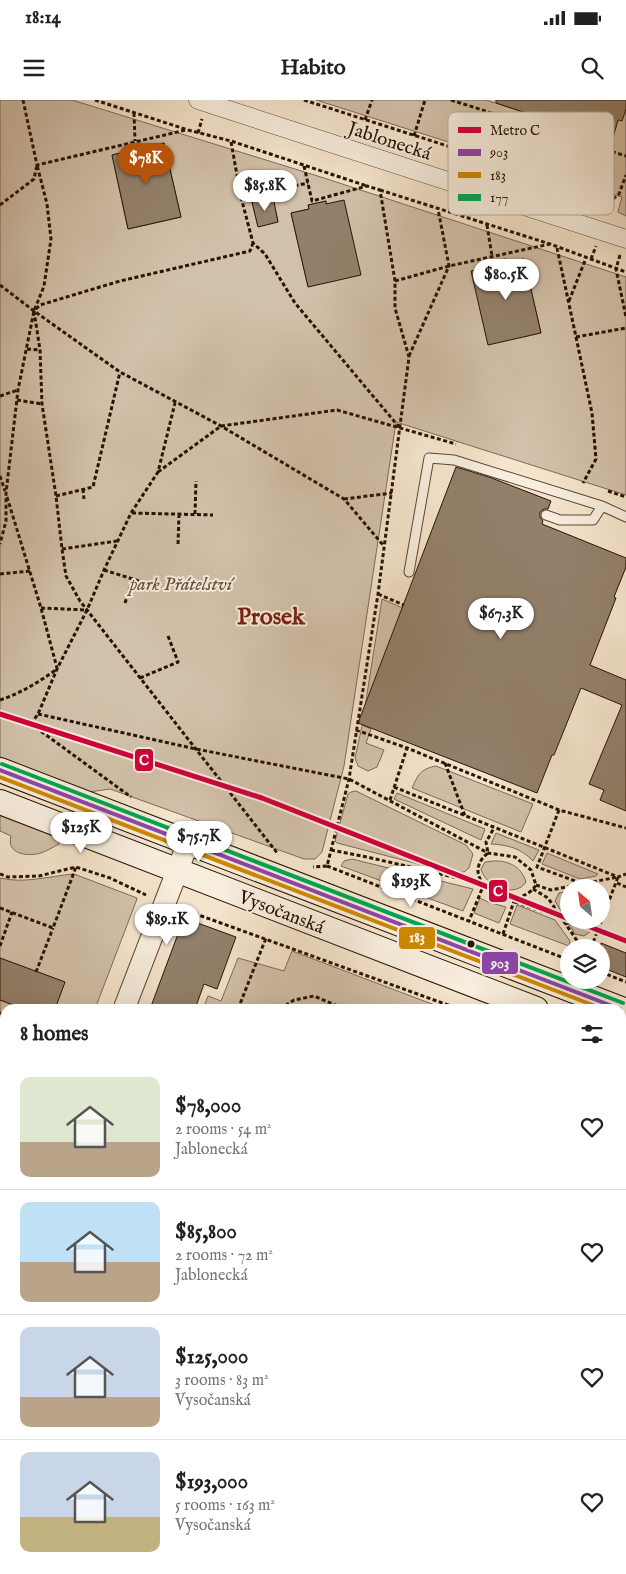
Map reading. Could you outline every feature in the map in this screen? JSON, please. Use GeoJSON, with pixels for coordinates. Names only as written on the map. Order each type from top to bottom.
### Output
{"type":"FeatureCollection","features":[{"type":"Feature","properties":{"kind":"main road","name":"Vysočanská"},"geometry":{"type":"LineString","coordinates":[[0,770],[608,1004]]}},
{"type":"Feature","properties":{"kind":"main road","name":"Vysočanská"},"geometry":{"type":"LineString","coordinates":[[0,802],[523,1004]]}},
{"type":"Feature","properties":{"kind":"street","name":"Jablonecká"},"geometry":{"type":"LineString","coordinates":[[201,107],[448,184]]}},
{"type":"Feature","properties":{"kind":"street","name":"Jablonecká"},"geometry":{"type":"LineString","coordinates":[[548,215],[625,239]]}},
{"type":"Feature","properties":{"kind":"street"},"geometry":{"type":"LineString","coordinates":[[126,1004],[188,843]]}},
{"type":"Feature","properties":{"kind":"lane"},"geometry":{"type":"LineString","coordinates":[[408,572],[429,458],[454,460],[602,506],[626,517]]}},
{"type":"Feature","properties":{"kind":"lane"},"geometry":{"type":"LineString","coordinates":[[546,514],[560,520],[593,520],[602,506]]}},
{"type":"Feature","properties":{"kind":"path"},"geometry":{"type":"LineString","coordinates":[[0,544],[6,522],[6,493],[18,390],[28,349],[34,311],[44,286],[51,239],[47,204],[23,100]]}},
{"type":"Feature","properties":{"kind":"path"},"geometry":{"type":"LineString","coordinates":[[95,100],[188,130],[231,141],[448,212]]}},
{"type":"Feature","properties":{"kind":"path"},"geometry":{"type":"LineString","coordinates":[[304,100],[314,101],[448,147]]}},
{"type":"Feature","properties":{"kind":"path"},"geometry":{"type":"LineString","coordinates":[[366,120],[372,100]]}},
{"type":"Feature","properties":{"kind":"path"},"geometry":{"type":"LineString","coordinates":[[414,136],[425,100]]}},
{"type":"Feature","properties":{"kind":"path"},"geometry":{"type":"LineString","coordinates":[[451,100],[488,112]]}},
{"type":"Feature","properties":{"kind":"path"},"geometry":{"type":"LineString","coordinates":[[198,133],[201,107]]}},
{"type":"Feature","properties":{"kind":"path"},"geometry":{"type":"LineString","coordinates":[[134,113],[135,141]]}},
{"type":"Feature","properties":{"kind":"path"},"geometry":{"type":"LineString","coordinates":[[37,165],[188,130]]}},
{"type":"Feature","properties":{"kind":"path"},"geometry":{"type":"LineString","coordinates":[[34,311],[40,305],[120,282],[250,252],[253,243],[231,141]]}},
{"type":"Feature","properties":{"kind":"path"},"geometry":{"type":"LineString","coordinates":[[614,152],[626,156]]}},
{"type":"Feature","properties":{"kind":"path"},"geometry":{"type":"LineString","coordinates":[[0,205],[34,179],[37,165]]}},
{"type":"Feature","properties":{"kind":"path"},"geometry":{"type":"LineString","coordinates":[[304,166],[312,200],[367,186]]}},
{"type":"Feature","properties":{"kind":"path"},"geometry":{"type":"LineString","coordinates":[[614,198],[619,194],[626,175]]}},
{"type":"Feature","properties":{"kind":"path"},"geometry":{"type":"LineString","coordinates":[[242,197],[308,183]]}},
{"type":"Feature","properties":{"kind":"path"},"geometry":{"type":"LineString","coordinates":[[380,190],[395,282],[395,308],[408,357]]}},
{"type":"Feature","properties":{"kind":"path"},"geometry":{"type":"LineString","coordinates":[[327,866],[349,779],[378,594],[408,357],[449,266],[438,209]]}},
{"type":"Feature","properties":{"kind":"path"},"geometry":{"type":"LineString","coordinates":[[458,215],[550,244],[626,272]]}},
{"type":"Feature","properties":{"kind":"path"},"geometry":{"type":"LineString","coordinates":[[487,224],[492,256]]}},
{"type":"Feature","properties":{"kind":"path"},"geometry":{"type":"LineString","coordinates":[[625,239],[616,268],[626,317]]}},
{"type":"Feature","properties":{"kind":"path"},"geometry":{"type":"LineString","coordinates":[[253,243],[265,254],[295,303],[400,428]]}},
{"type":"Feature","properties":{"kind":"path"},"geometry":{"type":"LineString","coordinates":[[395,282],[449,266],[550,244]]}},
{"type":"Feature","properties":{"kind":"path"},"geometry":{"type":"LineString","coordinates":[[557,247],[592,414],[596,460],[583,484]]}},
{"type":"Feature","properties":{"kind":"path"},"geometry":{"type":"LineString","coordinates":[[569,302],[586,258]]}},
{"type":"Feature","properties":{"kind":"path"},"geometry":{"type":"LineString","coordinates":[[0,285],[120,372],[221,426],[344,499],[384,546]]}},
{"type":"Feature","properties":{"kind":"path"},"geometry":{"type":"LineString","coordinates":[[34,311],[40,350],[42,404],[66,576],[80,601],[281,857],[272,854]]}},
{"type":"Feature","properties":{"kind":"path"},"geometry":{"type":"LineString","coordinates":[[576,337],[626,328]]}},
{"type":"Feature","properties":{"kind":"path"},"geometry":{"type":"LineString","coordinates":[[28,349],[40,350]]}},
{"type":"Feature","properties":{"kind":"path"},"geometry":{"type":"LineString","coordinates":[[56,496],[92,487],[120,372]]}},
{"type":"Feature","properties":{"kind":"path"},"geometry":{"type":"LineString","coordinates":[[0,396],[18,390]]}},
{"type":"Feature","properties":{"kind":"path"},"geometry":{"type":"LineString","coordinates":[[17,400],[42,404]]}},
{"type":"Feature","properties":{"kind":"path"},"geometry":{"type":"LineString","coordinates":[[31,724],[38,714],[57,669],[87,610],[131,513],[158,472],[175,403]]}},
{"type":"Feature","properties":{"kind":"path"},"geometry":{"type":"LineString","coordinates":[[158,472],[221,426],[337,410],[400,428]]}},
{"type":"Feature","properties":{"kind":"path"},"geometry":{"type":"LineString","coordinates":[[0,476],[41,608],[57,669]]}},
{"type":"Feature","properties":{"kind":"path"},"geometry":{"type":"LineString","coordinates":[[195,514],[196,481]]}},
{"type":"Feature","properties":{"kind":"path"},"geometry":{"type":"LineString","coordinates":[[82,490],[84,499]]}},
{"type":"Feature","properties":{"kind":"path"},"geometry":{"type":"LineString","coordinates":[[344,499],[392,493]]}},
{"type":"Feature","properties":{"kind":"path"},"geometry":{"type":"LineString","coordinates":[[131,513],[213,515]]}},
{"type":"Feature","properties":{"kind":"path"},"geometry":{"type":"LineString","coordinates":[[178,544],[179,514]]}},
{"type":"Feature","properties":{"kind":"path"},"geometry":{"type":"LineString","coordinates":[[62,549],[118,540]]}},
{"type":"Feature","properties":{"kind":"path"},"geometry":{"type":"LineString","coordinates":[[104,570],[155,586]]}},
{"type":"Feature","properties":{"kind":"path"},"geometry":{"type":"LineString","coordinates":[[0,574],[30,571]]}},
{"type":"Feature","properties":{"kind":"path"},"geometry":{"type":"LineString","coordinates":[[125,603],[133,579]]}},
{"type":"Feature","properties":{"kind":"path"},"geometry":{"type":"LineString","coordinates":[[378,594],[404,605]]}},
{"type":"Feature","properties":{"kind":"path"},"geometry":{"type":"LineString","coordinates":[[41,608],[87,610]]}},
{"type":"Feature","properties":{"kind":"path"},"geometry":{"type":"LineString","coordinates":[[140,678],[178,662],[168,636]]}},
{"type":"Feature","properties":{"kind":"path"},"geometry":{"type":"LineString","coordinates":[[0,700],[28,688],[57,669]]}},
{"type":"Feature","properties":{"kind":"path"},"geometry":{"type":"LineString","coordinates":[[0,713],[31,724],[134,799]]}},
{"type":"Feature","properties":{"kind":"path"},"geometry":{"type":"LineString","coordinates":[[38,714],[196,749],[349,779],[488,853],[515,857],[531,870],[536,885],[533,890],[514,900],[503,934]]}},
{"type":"Feature","properties":{"kind":"path"},"geometry":{"type":"LineString","coordinates":[[356,730],[407,748],[559,810],[626,828]]}},
{"type":"Feature","properties":{"kind":"path"},"geometry":{"type":"LineString","coordinates":[[390,800],[407,748]]}},
{"type":"Feature","properties":{"kind":"path"},"geometry":{"type":"LineString","coordinates":[[444,763],[465,816]]}},
{"type":"Feature","properties":{"kind":"path"},"geometry":{"type":"LineString","coordinates":[[394,787],[618,877]]}},
{"type":"Feature","properties":{"kind":"path"},"geometry":{"type":"LineString","coordinates":[[531,870],[536,867],[559,810]]}},
{"type":"Feature","properties":{"kind":"path"},"geometry":{"type":"LineString","coordinates":[[488,853],[486,842],[494,828]]}},
{"type":"Feature","properties":{"kind":"path"},"geometry":{"type":"LineString","coordinates":[[331,850],[484,884]]}},
{"type":"Feature","properties":{"kind":"path"},"geometry":{"type":"LineString","coordinates":[[488,853],[480,859],[477,867],[478,875],[484,884],[492,891],[506,898],[560,918]]}},
{"type":"Feature","properties":{"kind":"path"},"geometry":{"type":"LineString","coordinates":[[310,867],[327,866],[560,956]]}},
{"type":"Feature","properties":{"kind":"path"},"geometry":{"type":"LineString","coordinates":[[36,972],[76,867]]}},
{"type":"Feature","properties":{"kind":"path"},"geometry":{"type":"LineString","coordinates":[[0,874],[8,877],[39,876],[76,867],[110,878]]}},
{"type":"Feature","properties":{"kind":"path"},"geometry":{"type":"LineString","coordinates":[[536,867],[570,879]]}},
{"type":"Feature","properties":{"kind":"path"},"geometry":{"type":"LineString","coordinates":[[610,879],[626,874]]}},
{"type":"Feature","properties":{"kind":"path"},"geometry":{"type":"LineString","coordinates":[[610,901],[618,877]]}},
{"type":"Feature","properties":{"kind":"path"},"geometry":{"type":"LineString","coordinates":[[617,883],[626,887]]}},
{"type":"Feature","properties":{"kind":"path"},"geometry":{"type":"LineString","coordinates":[[469,921],[484,884]]}},
{"type":"Feature","properties":{"kind":"path"},"geometry":{"type":"LineString","coordinates":[[536,885],[551,890],[560,889]]}},
{"type":"Feature","properties":{"kind":"path"},"geometry":{"type":"LineString","coordinates":[[533,890],[548,898],[560,916]]}},
{"type":"Feature","properties":{"kind":"path"},"geometry":{"type":"LineString","coordinates":[[0,908],[53,928]]}},
{"type":"Feature","properties":{"kind":"path"},"geometry":{"type":"LineString","coordinates":[[182,909],[446,1004]]}},
{"type":"Feature","properties":{"kind":"path"},"geometry":{"type":"LineString","coordinates":[[0,946],[12,912]]}},
{"type":"Feature","properties":{"kind":"path"},"geometry":{"type":"LineString","coordinates":[[240,1004],[266,938]]}},
{"type":"Feature","properties":{"kind":"path"},"geometry":{"type":"LineString","coordinates":[[378,979],[384,972]]}},
{"type":"Feature","properties":{"kind":"path"},"geometry":{"type":"LineString","coordinates":[[610,976],[626,982]]}},
{"type":"Feature","properties":{"kind":"path"},"geometry":{"type":"LineString","coordinates":[[288,1004],[294,1000],[314,996],[333,1004]]}},
{"type":"Feature","properties":{"kind":"green space","name":"park Přátelství"},"geometry":{"type":"Polygon","coordinates":[[[0,100],[72,100],[324,178],[626,277],[626,495],[396,422],[344,766],[322,852],[315,859],[304,859],[110,789],[89,792],[0,757],[0,100]],[[164,143],[147,147],[146,144],[129,147],[129,151],[112,155],[128,229],[181,217],[164,143]],[[272,197],[252,202],[258,226],[278,221],[272,197]],[[326,201],[308,205],[309,209],[291,213],[308,286],[326,201]],[[505,259],[488,263],[489,267],[471,271],[541,333],[524,259],[507,262],[505,259]]]}},
{"type":"Feature","properties":{"kind":"green space"},"geometry":{"type":"Polygon","coordinates":[[[316,100],[486,100],[523,112],[448,112],[448,142],[316,100]]]}},
{"type":"Feature","properties":{"kind":"green space"},"geometry":{"type":"Polygon","coordinates":[[[626,109],[626,216],[618,212],[622,197],[614,194],[614,132],[618,120],[626,109]]]}},
{"type":"Feature","properties":{"kind":"green space"},"geometry":{"type":"Polygon","coordinates":[[[382,599],[403,608],[370,693],[362,723],[382,599]]]}},
{"type":"Feature","properties":{"kind":"green space"},"geometry":{"type":"Polygon","coordinates":[[[362,725],[371,729],[366,743],[384,750],[377,767],[368,771],[358,766],[355,758],[362,725]]]}},
{"type":"Feature","properties":{"kind":"green space"},"geometry":{"type":"Polygon","coordinates":[[[436,766],[533,804],[521,832],[412,788],[420,773],[436,766]]]}},
{"type":"Feature","properties":{"kind":"green space"},"geometry":{"type":"Polygon","coordinates":[[[356,791],[466,845],[473,854],[469,868],[464,872],[453,873],[337,843],[335,841],[348,794],[356,791]]]}},
{"type":"Feature","properties":{"kind":"green space"},"geometry":{"type":"Polygon","coordinates":[[[397,793],[485,829],[481,840],[394,799],[397,793]]]}},
{"type":"Feature","properties":{"kind":"green space"},"geometry":{"type":"Polygon","coordinates":[[[0,812],[60,835],[59,844],[41,853],[30,855],[19,853],[12,847],[10,842],[11,836],[0,831],[0,812]]]}},
{"type":"Feature","properties":{"kind":"green space"},"geometry":{"type":"Polygon","coordinates":[[[496,833],[539,850],[533,861],[524,853],[514,848],[491,844],[496,833]]]}},
{"type":"Feature","properties":{"kind":"green space"},"geometry":{"type":"Polygon","coordinates":[[[547,853],[598,874],[580,879],[542,864],[547,853]]]}},
{"type":"Feature","properties":{"kind":"green space"},"geometry":{"type":"Polygon","coordinates":[[[352,859],[473,889],[463,911],[341,866],[344,861],[352,859]]]}},
{"type":"Feature","properties":{"kind":"green space"},"geometry":{"type":"Polygon","coordinates":[[[485,862],[509,863],[518,868],[526,882],[515,890],[508,890],[494,885],[488,881],[481,869],[485,862]]]}},
{"type":"Feature","properties":{"kind":"green space"},"geometry":{"type":"Polygon","coordinates":[[[74,874],[137,898],[97,1004],[57,1004],[65,982],[0,958],[0,878],[28,880],[74,874]]]}},
{"type":"Feature","properties":{"kind":"green space"},"geometry":{"type":"Polygon","coordinates":[[[560,893],[560,909],[555,901],[560,893]]]}},
{"type":"Feature","properties":{"kind":"green space"},"geometry":{"type":"Polygon","coordinates":[[[480,898],[506,907],[499,923],[474,913],[480,898]]]}},
{"type":"Feature","properties":{"kind":"green space"},"geometry":{"type":"Polygon","coordinates":[[[517,905],[555,920],[569,939],[560,939],[560,943],[510,924],[517,905]]]}},
{"type":"Feature","properties":{"kind":"green space"},"geometry":{"type":"Polygon","coordinates":[[[572,929],[592,929],[584,936],[575,934],[572,929]]]}},
{"type":"Feature","properties":{"kind":"green space"},"geometry":{"type":"Polygon","coordinates":[[[292,951],[432,1004],[205,1004],[208,996],[221,1001],[238,958],[284,971],[292,951]]]}},
{"type":"Feature","properties":{"kind":"green space"},"geometry":{"type":"Polygon","coordinates":[[[0,1000],[11,1004],[0,1004],[0,1000]]]}},
{"type":"Feature","properties":{"kind":"building"},"geometry":{"type":"Polygon","coordinates":[[[496,100],[626,100],[626,109],[622,121],[618,120],[614,134],[614,112],[524,112],[496,103],[496,100]]]}},
{"type":"Feature","properties":{"kind":"building"},"geometry":{"type":"Polygon","coordinates":[[[164,143],[181,217],[128,229],[112,155],[129,151],[128,147],[146,144],[147,147],[164,143]]]}},
{"type":"Feature","properties":{"kind":"building"},"geometry":{"type":"Polygon","coordinates":[[[273,197],[278,222],[258,227],[252,202],[273,197]]]}},
{"type":"Feature","properties":{"kind":"building"},"geometry":{"type":"Polygon","coordinates":[[[344,200],[361,275],[308,287],[291,213],[309,209],[308,205],[344,200]]]}},
{"type":"Feature","properties":{"kind":"building"},"geometry":{"type":"Polygon","coordinates":[[[506,259],[507,262],[524,259],[541,333],[488,345],[471,271],[489,267],[488,263],[506,259]]]}},
{"type":"Feature","properties":{"kind":"building"},"geometry":{"type":"Polygon","coordinates":[[[456,467],[489,477],[551,501],[548,509],[540,512],[542,524],[626,558],[626,567],[614,597],[616,598],[590,665],[626,680],[626,811],[600,800],[604,790],[589,784],[622,705],[581,688],[537,793],[358,723],[456,467]]]}},
{"type":"Feature","properties":{"kind":"building"},"geometry":{"type":"Polygon","coordinates":[[[184,918],[236,937],[217,989],[204,984],[197,1004],[152,1004],[184,918]]]}},
{"type":"Feature","properties":{"kind":"building"},"geometry":{"type":"Polygon","coordinates":[[[610,947],[626,953],[626,977],[610,971],[610,947]]]}},
{"type":"Feature","properties":{"kind":"building"},"geometry":{"type":"Polygon","coordinates":[[[0,958],[65,982],[57,1004],[11,1004],[0,1000],[0,958]]]}},
{"type":"Feature","properties":{"kind":"metro line","name":"C"},"geometry":{"type":"LineString","coordinates":[[0,714],[262,798],[560,915]]}},
{"type":"Feature","properties":{"kind":"metro line","name":"C"},"geometry":{"type":"LineString","coordinates":[[595,929],[626,941]]}},
{"type":"Feature","properties":{"kind":"transit line","name":"177"},"geometry":{"type":"LineString","coordinates":[[2,764],[623,1003]]}},
{"type":"Feature","properties":{"kind":"transit line","name":"903"},"geometry":{"type":"LineString","coordinates":[[0,770],[607,1004]]}},
{"type":"Feature","properties":{"kind":"transit line","name":"183"},"geometry":{"type":"LineString","coordinates":[[0,777],[590,1004]]}},
{"type":"Feature","properties":{"kind":"district","name":"Prosek"},"geometry":{"type":"Point","coordinates":[271,616]}}]}
